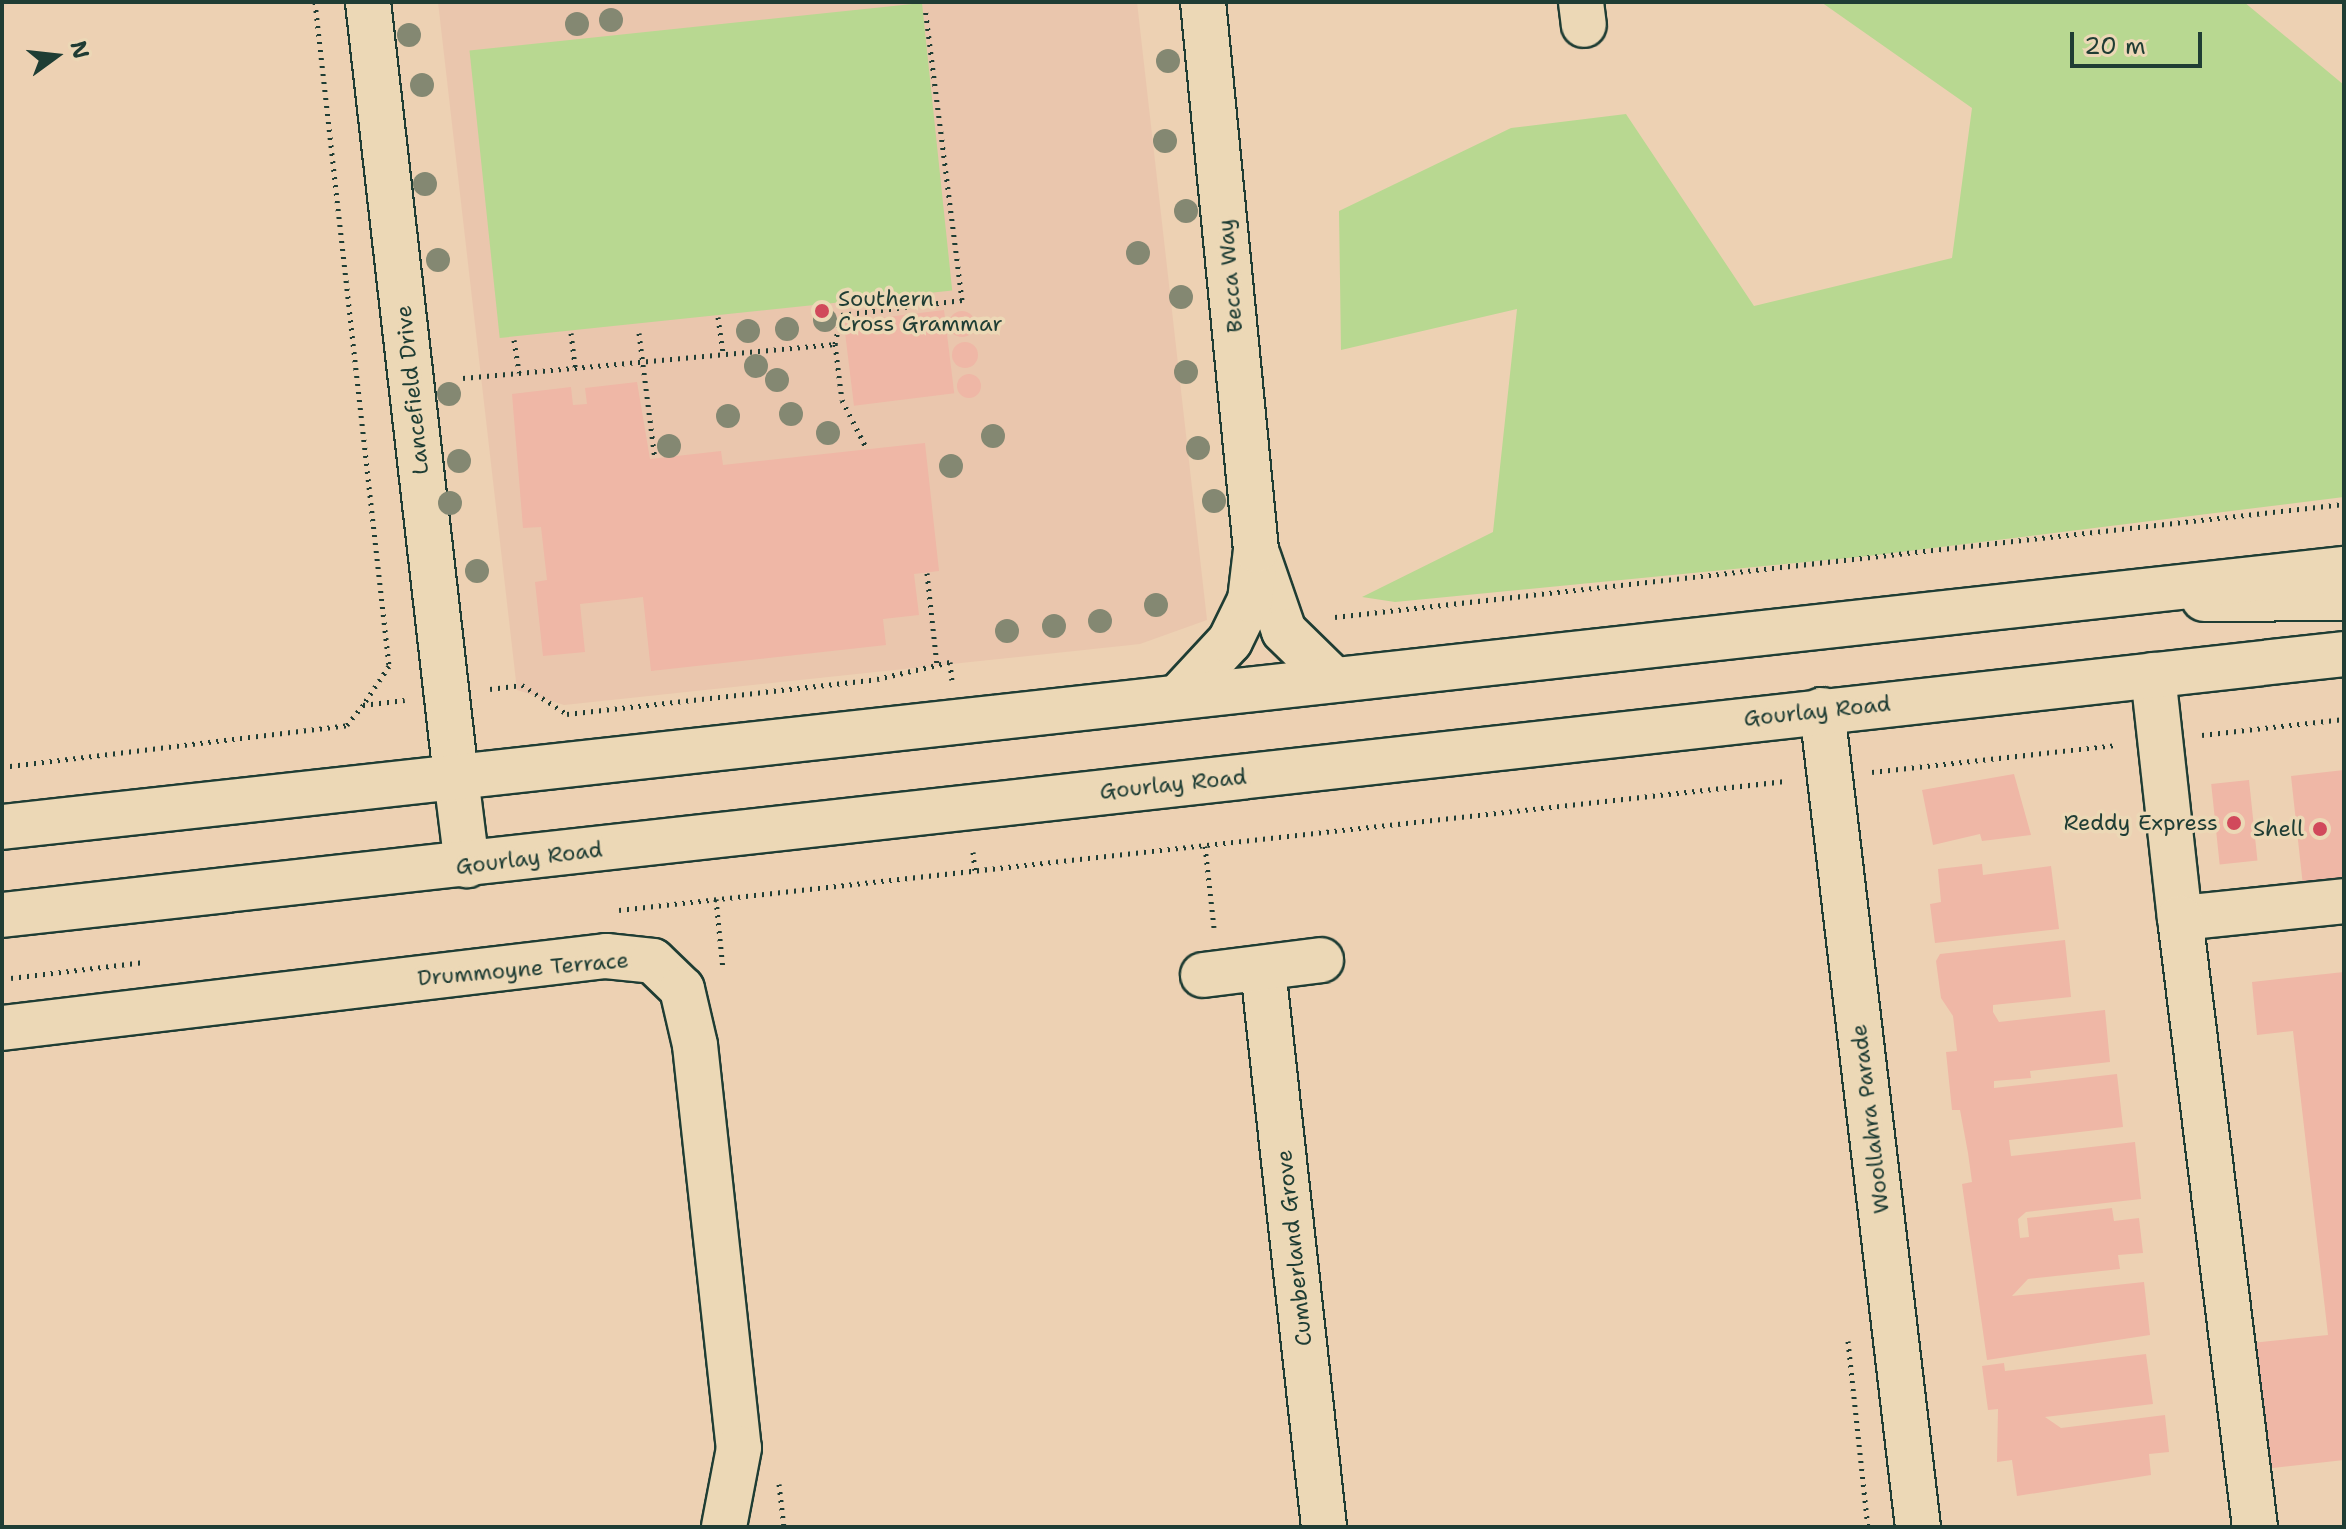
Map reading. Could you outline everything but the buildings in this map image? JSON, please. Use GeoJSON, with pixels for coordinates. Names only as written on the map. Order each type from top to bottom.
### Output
{"type":"FeatureCollection","features":[{"type":"Feature","properties":{"kind":"main road","name":"Lancefield Drive"},"geometry":{"type":"LineString","coordinates":[[368,2],[467,865]]}},
{"type":"Feature","properties":{"kind":"main road","name":"Becca Way"},"geometry":{"type":"LineString","coordinates":[[1179,696],[1230,641],[1250,600],[1256,550],[1203,2]]}},
{"type":"Feature","properties":{"kind":"main road","name":"Becca Way"},"geometry":{"type":"LineString","coordinates":[[1256,550],[1284,631],[1333,679]]}},
{"type":"Feature","properties":{"kind":"main road"},"geometry":{"type":"LineString","coordinates":[[2,827],[2344,569]]}},
{"type":"Feature","properties":{"kind":"main road"},"geometry":{"type":"LineString","coordinates":[[2150,590],[2210,600],[2344,598]]}},
{"type":"Feature","properties":{"kind":"main road","name":"Gourlay Road"},"geometry":{"type":"LineString","coordinates":[[2,915],[2344,654]]}},
{"type":"Feature","properties":{"kind":"main road"},"geometry":{"type":"LineString","coordinates":[[2153,675],[2255,1527]]}},
{"type":"Feature","properties":{"kind":"main road","name":"Woollahra Parade"},"geometry":{"type":"LineString","coordinates":[[1822,710],[1918,1527]]}},
{"type":"Feature","properties":{"kind":"main road"},"geometry":{"type":"LineString","coordinates":[[2180,918],[2344,901]]}},
{"type":"Feature","properties":{"kind":"main road","name":"Drummoyne Terrace"},"geometry":{"type":"LineString","coordinates":[[2,1028],[606,956],[653,961],[682,989],[695,1045],[739,1448],[724,1527]]}},
{"type":"Feature","properties":{"kind":"main road"},"geometry":{"type":"LineString","coordinates":[[1212,974],[1321,960]]}},
{"type":"Feature","properties":{"kind":"main road","name":"Cumberland Grove"},"geometry":{"type":"LineString","coordinates":[[1263,969],[1324,1527]]}},
{"type":"Feature","properties":{"kind":"path"},"geometry":{"type":"LineString","coordinates":[[315,2],[389,666],[363,705]]}},
{"type":"Feature","properties":{"kind":"path"},"geometry":{"type":"LineString","coordinates":[[867,449],[842,400],[835,344],[841,315],[962,300],[925,8]]}},
{"type":"Feature","properties":{"kind":"path"},"geometry":{"type":"LineString","coordinates":[[718,317],[723,354]]}},
{"type":"Feature","properties":{"kind":"path"},"geometry":{"type":"LineString","coordinates":[[571,333],[575,368]]}},
{"type":"Feature","properties":{"kind":"path"},"geometry":{"type":"LineString","coordinates":[[639,333],[655,459]]}},
{"type":"Feature","properties":{"kind":"path"},"geometry":{"type":"LineString","coordinates":[[514,340],[519,373]]}},
{"type":"Feature","properties":{"kind":"path"},"geometry":{"type":"LineString","coordinates":[[463,378],[835,344]]}},
{"type":"Feature","properties":{"kind":"path"},"geometry":{"type":"LineString","coordinates":[[1329,618],[2344,504]]}},
{"type":"Feature","properties":{"kind":"path"},"geometry":{"type":"LineString","coordinates":[[927,573],[937,665]]}},
{"type":"Feature","properties":{"kind":"path"},"geometry":{"type":"LineString","coordinates":[[608,911],[2344,719]]}},
{"type":"Feature","properties":{"kind":"path"},"geometry":{"type":"LineString","coordinates":[[1205,846],[1212,974]]}},
{"type":"Feature","properties":{"kind":"path"},"geometry":{"type":"LineString","coordinates":[[2,980],[150,962]]}},
{"type":"Feature","properties":{"kind":"shaded area","name":"Southern Cross Grammar"},"geometry":{"type":"Polygon","coordinates":[[[438,2],[1137,2],[1207,620],[1140,644],[564,705],[517,690],[438,2]]]}},
{"type":"Feature","properties":{"kind":"green space"},"geometry":{"type":"Polygon","coordinates":[[[1821,2],[2244,2],[2344,85],[2344,497],[1868,556],[1395,602],[1362,597],[1493,532],[1517,309],[1341,350],[1339,211],[1511,128],[1626,114],[1754,306],[1952,258],[1972,108],[1821,2]]]}},
{"type":"Feature","properties":{"kind":"green space"},"geometry":{"type":"Polygon","coordinates":[[[922,3],[952,290],[500,338],[469,51],[922,3]]]}},
{"type":"Feature","properties":{"kind":"place","name":"Southern Cross Grammar"},"geometry":{"type":"Point","coordinates":[822,311]}},
{"type":"Feature","properties":{"kind":"place","name":"Reddy Express"},"geometry":{"type":"Point","coordinates":[2234,823]}},
{"type":"Feature","properties":{"kind":"place","name":"Shell"},"geometry":{"type":"Point","coordinates":[2320,829]}}]}
